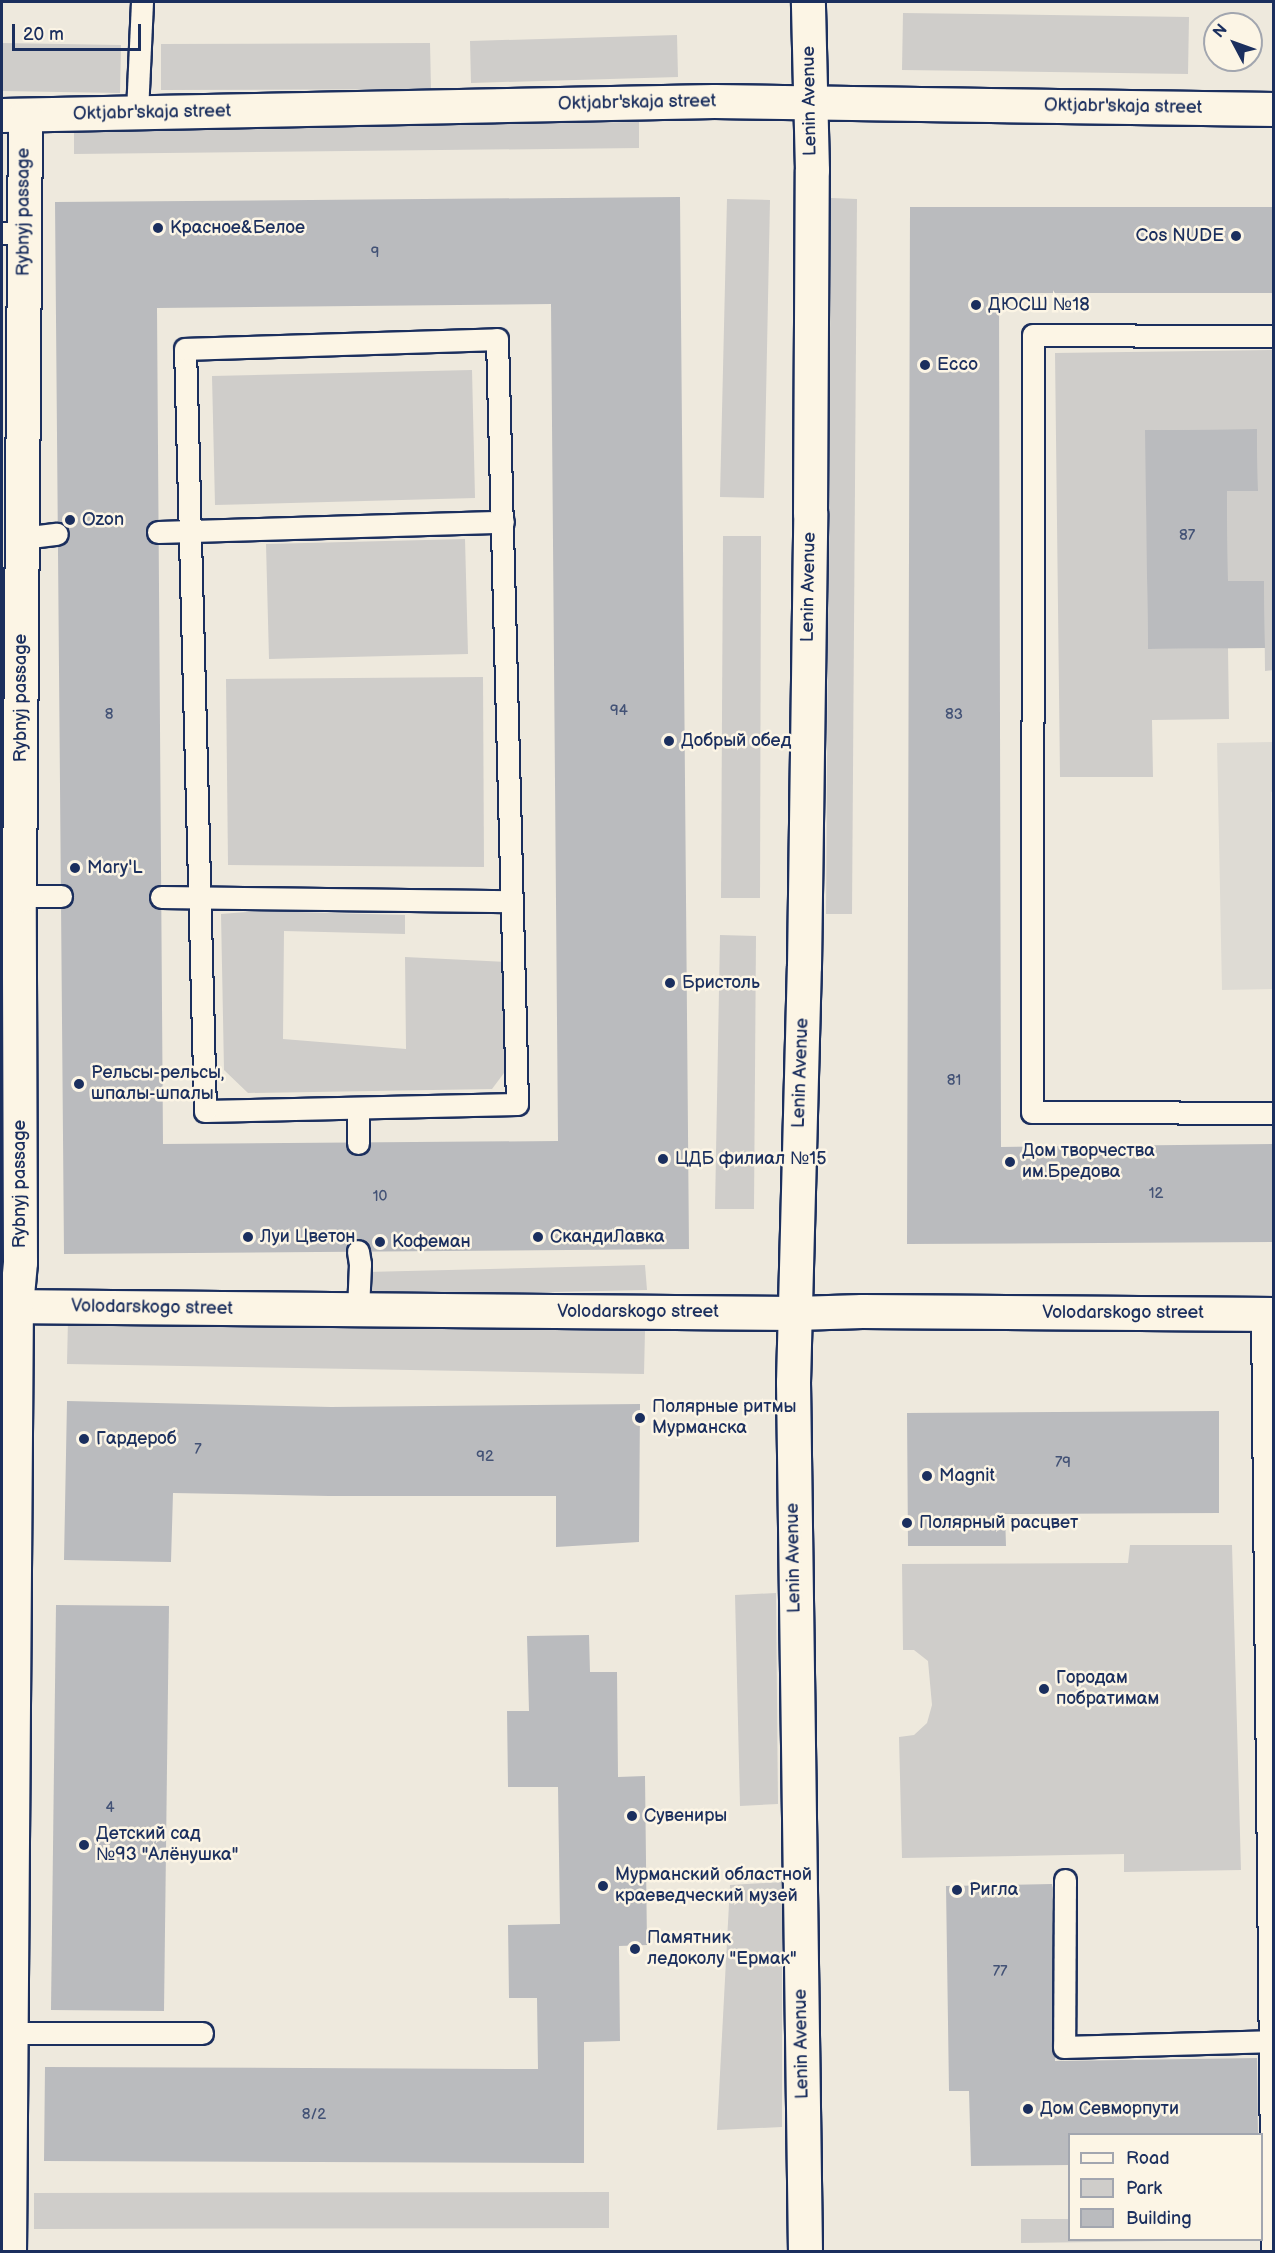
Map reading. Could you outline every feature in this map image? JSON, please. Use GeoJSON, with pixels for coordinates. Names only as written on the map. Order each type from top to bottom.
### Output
{"type":"FeatureCollection","features":[{"type":"Feature","properties":{"kind":"street","name":"Lenin Avenue"},"geometry":{"type":"LineString","coordinates":[[805,2252],[793,1491],[804,966],[810,513],[808,2]]}},
{"type":"Feature","properties":{"kind":"street","name":"Oktjabr'skaja street"},"geometry":{"type":"LineString","coordinates":[[13,115],[810,101],[1274,109]]}},
{"type":"Feature","properties":{"kind":"street","name":"Rybnyj passage"},"geometry":{"type":"LineString","coordinates":[[9,2252],[6,2032],[9,1306],[20,1262],[13,876],[22,538],[13,233],[13,115]]}},
{"type":"Feature","properties":{"kind":"street","name":"Volodarskogo street"},"geometry":{"type":"LineString","coordinates":[[9,1306],[795,1313],[874,1311],[1268,1314]]}},
{"type":"Feature","properties":{"kind":"lane"},"geometry":{"type":"LineString","coordinates":[[137,112],[142,2]]}},
{"type":"Feature","properties":{"kind":"lane"},"geometry":{"type":"LineString","coordinates":[[1274,336],[1034,335],[1032,1112],[1274,1113]]}},
{"type":"Feature","properties":{"kind":"lane"},"geometry":{"type":"LineString","coordinates":[[497,339],[517,1104],[204,1111],[190,532],[185,349],[497,339]]}},
{"type":"Feature","properties":{"kind":"lane"},"geometry":{"type":"LineString","coordinates":[[158,532],[503,522]]}},
{"type":"Feature","properties":{"kind":"lane"},"geometry":{"type":"LineString","coordinates":[[22,538],[57,534]]}},
{"type":"Feature","properties":{"kind":"lane"},"geometry":{"type":"LineString","coordinates":[[13,876],[60,896]]}},
{"type":"Feature","properties":{"kind":"lane"},"geometry":{"type":"LineString","coordinates":[[161,897],[512,901]]}},
{"type":"Feature","properties":{"kind":"lane"},"geometry":{"type":"LineString","coordinates":[[358,1108],[358,1143]]}},
{"type":"Feature","properties":{"kind":"lane"},"geometry":{"type":"LineString","coordinates":[[357,1310],[360,1264],[358,1251]]}},
{"type":"Feature","properties":{"kind":"lane"},"geometry":{"type":"LineString","coordinates":[[1268,1314],[1272,2252]]}},
{"type":"Feature","properties":{"kind":"lane"},"geometry":{"type":"LineString","coordinates":[[1065,1880],[1064,2047],[1272,2041]]}},
{"type":"Feature","properties":{"kind":"lane"},"geometry":{"type":"LineString","coordinates":[[6,2032],[202,2033]]}},
{"type":"Feature","properties":{"kind":"shaded area"},"geometry":{"type":"Polygon","coordinates":[[[1273,742],[1274,791],[1271,792],[1273,989],[1222,990],[1217,743],[1273,742]]]}},
{"type":"Feature","properties":{"kind":"green space"},"geometry":{"type":"Polygon","coordinates":[[[903,13],[1189,17],[1188,74],[902,70],[903,13]]]}},
{"type":"Feature","properties":{"kind":"green space"},"geometry":{"type":"Polygon","coordinates":[[[677,35],[678,77],[471,83],[470,41],[677,35]]]}},
{"type":"Feature","properties":{"kind":"green space"},"geometry":{"type":"Polygon","coordinates":[[[2,43],[121,45],[120,93],[2,91],[2,43]]]}},
{"type":"Feature","properties":{"kind":"green space"},"geometry":{"type":"Polygon","coordinates":[[[430,43],[431,89],[161,90],[161,44],[430,43]]]}},
{"type":"Feature","properties":{"kind":"green space"},"geometry":{"type":"Polygon","coordinates":[[[639,122],[639,148],[74,154],[74,128],[639,122]]]}},
{"type":"Feature","properties":{"kind":"green space"},"geometry":{"type":"Polygon","coordinates":[[[831,198],[857,199],[852,914],[826,914],[831,198]]]}},
{"type":"Feature","properties":{"kind":"green space"},"geometry":{"type":"Polygon","coordinates":[[[727,199],[770,200],[764,498],[720,497],[727,199]]]}},
{"type":"Feature","properties":{"kind":"green space"},"geometry":{"type":"Polygon","coordinates":[[[1273,350],[1273,670],[1265,671],[1264,581],[1228,581],[1227,491],[1258,490],[1257,429],[1146,430],[1148,649],[1228,648],[1229,719],[1152,720],[1153,777],[1060,777],[1055,353],[1273,350]]]}},
{"type":"Feature","properties":{"kind":"green space"},"geometry":{"type":"Polygon","coordinates":[[[472,370],[475,498],[215,505],[212,376],[472,370]]]}},
{"type":"Feature","properties":{"kind":"green space"},"geometry":{"type":"Polygon","coordinates":[[[723,536],[761,536],[760,898],[721,898],[723,536]]]}},
{"type":"Feature","properties":{"kind":"green space"},"geometry":{"type":"Polygon","coordinates":[[[465,539],[468,654],[269,659],[266,544],[465,539]]]}},
{"type":"Feature","properties":{"kind":"green space"},"geometry":{"type":"Polygon","coordinates":[[[483,677],[484,867],[228,865],[226,679],[483,677]]]}},
{"type":"Feature","properties":{"kind":"green space"},"geometry":{"type":"Polygon","coordinates":[[[260,911],[405,915],[405,934],[284,931],[283,1039],[406,1049],[405,957],[507,962],[507,1069],[492,1089],[248,1093],[224,1070],[221,914],[260,911]]]}},
{"type":"Feature","properties":{"kind":"green space"},"geometry":{"type":"Polygon","coordinates":[[[720,935],[756,936],[754,1209],[715,1209],[720,935]]]}},
{"type":"Feature","properties":{"kind":"green space"},"geometry":{"type":"Polygon","coordinates":[[[645,1265],[647,1290],[370,1296],[367,1272],[645,1265]]]}},
{"type":"Feature","properties":{"kind":"green space"},"geometry":{"type":"Polygon","coordinates":[[[68,1319],[645,1330],[644,1374],[67,1364],[68,1319]]]}},
{"type":"Feature","properties":{"kind":"green space"},"geometry":{"type":"Polygon","coordinates":[[[1130,1545],[1232,1545],[1241,1870],[1124,1872],[1124,1854],[902,1858],[899,1737],[914,1735],[927,1723],[932,1705],[928,1661],[914,1650],[903,1650],[902,1564],[1128,1563],[1130,1545]]]}},
{"type":"Feature","properties":{"kind":"green space"},"geometry":{"type":"Polygon","coordinates":[[[776,1593],[778,1804],[740,1806],[735,1595],[776,1593]]]}},
{"type":"Feature","properties":{"kind":"green space"},"geometry":{"type":"Polygon","coordinates":[[[782,1882],[782,2127],[717,2130],[730,1885],[782,1882]]]}},
{"type":"Feature","properties":{"kind":"green space"},"geometry":{"type":"Polygon","coordinates":[[[609,2192],[609,2228],[34,2229],[34,2193],[609,2192]]]}},
{"type":"Feature","properties":{"kind":"green space"},"geometry":{"type":"Polygon","coordinates":[[[1021,2219],[1068,2219],[1068,2241],[1169,2241],[1021,2243],[1021,2219]]]}},
{"type":"Feature","properties":{"kind":"building"},"geometry":{"type":"Polygon","coordinates":[[[680,197],[689,1249],[64,1254],[55,202],[680,197]],[[551,304],[157,308],[163,1144],[558,1141],[551,304]]]}},
{"type":"Feature","properties":{"kind":"building"},"geometry":{"type":"Polygon","coordinates":[[[910,207],[1274,207],[1274,293],[999,293],[1001,1147],[1274,1144],[1274,1242],[907,1244],[910,207]]]}},
{"type":"Feature","properties":{"kind":"building"},"geometry":{"type":"Polygon","coordinates":[[[1257,429],[1258,491],[1227,491],[1228,581],[1264,581],[1265,648],[1148,649],[1145,430],[1257,429]]]}},
{"type":"Feature","properties":{"kind":"building"},"geometry":{"type":"Polygon","coordinates":[[[67,1401],[331,1407],[640,1404],[639,1542],[556,1547],[556,1496],[173,1493],[171,1562],[64,1560],[67,1401]]]}},
{"type":"Feature","properties":{"kind":"building"},"geometry":{"type":"Polygon","coordinates":[[[1219,1411],[1219,1513],[1005,1514],[1006,1546],[908,1546],[907,1413],[1219,1411]]]}},
{"type":"Feature","properties":{"kind":"building"},"geometry":{"type":"Polygon","coordinates":[[[56,1605],[169,1606],[164,2011],[51,2010],[56,1605]]]}},
{"type":"Feature","properties":{"kind":"building"},"geometry":{"type":"Polygon","coordinates":[[[589,1635],[590,1672],[617,1672],[618,1777],[645,1776],[647,1945],[619,1946],[620,2041],[584,2042],[584,2163],[44,2161],[45,2067],[538,2069],[537,1998],[509,1998],[508,1925],[560,1924],[558,1787],[508,1787],[507,1711],[529,1711],[527,1636],[589,1635]]]}},
{"type":"Feature","properties":{"kind":"building"},"geometry":{"type":"Polygon","coordinates":[[[1052,1884],[1055,2061],[1257,2058],[1258,2133],[1068,2133],[1068,2165],[971,2166],[969,2091],[949,2091],[946,1886],[1052,1884]]]}},
{"type":"Feature","properties":{"kind":"place","name":"Красное&Белое"},"geometry":{"type":"Point","coordinates":[158,228]}},
{"type":"Feature","properties":{"kind":"place","name":"Cos NUDE"},"geometry":{"type":"Point","coordinates":[1236,236]}},
{"type":"Feature","properties":{"kind":"place","name":"ДЮСШ №18"},"geometry":{"type":"Point","coordinates":[976,305]}},
{"type":"Feature","properties":{"kind":"place","name":"Ecco"},"geometry":{"type":"Point","coordinates":[925,365]}},
{"type":"Feature","properties":{"kind":"place","name":"Ozon"},"geometry":{"type":"Point","coordinates":[70,520]}},
{"type":"Feature","properties":{"kind":"place","name":"Добрый обед"},"geometry":{"type":"Point","coordinates":[669,741]}},
{"type":"Feature","properties":{"kind":"place","name":"Mary'L"},"geometry":{"type":"Point","coordinates":[75,868]}},
{"type":"Feature","properties":{"kind":"place","name":"Бристоль"},"geometry":{"type":"Point","coordinates":[670,983]}},
{"type":"Feature","properties":{"kind":"place","name":"Рельсы-рельсы, шпалы-шпалы"},"geometry":{"type":"Point","coordinates":[79,1084]}},
{"type":"Feature","properties":{"kind":"place","name":"ЦДБ филиал №15"},"geometry":{"type":"Point","coordinates":[663,1159]}},
{"type":"Feature","properties":{"kind":"place","name":"Дом творчества им.Бредова"},"geometry":{"type":"Point","coordinates":[1010,1162]}},
{"type":"Feature","properties":{"kind":"place","name":"Луи Цветон"},"geometry":{"type":"Point","coordinates":[248,1237]}},
{"type":"Feature","properties":{"kind":"place","name":"СкандиЛавка"},"geometry":{"type":"Point","coordinates":[538,1237]}},
{"type":"Feature","properties":{"kind":"place","name":"Кофеман"},"geometry":{"type":"Point","coordinates":[380,1242]}},
{"type":"Feature","properties":{"kind":"place","name":"Полярные ритмы Мурманска"},"geometry":{"type":"Point","coordinates":[640,1418]}},
{"type":"Feature","properties":{"kind":"place","name":"Гардероб"},"geometry":{"type":"Point","coordinates":[84,1439]}},
{"type":"Feature","properties":{"kind":"place","name":"Magnit"},"geometry":{"type":"Point","coordinates":[927,1476]}},
{"type":"Feature","properties":{"kind":"place","name":"Полярный расцвет"},"geometry":{"type":"Point","coordinates":[907,1523]}},
{"type":"Feature","properties":{"kind":"place","name":"Городам побратимам"},"geometry":{"type":"Point","coordinates":[1044,1689]}},
{"type":"Feature","properties":{"kind":"place","name":"Сувениры"},"geometry":{"type":"Point","coordinates":[632,1816]}},
{"type":"Feature","properties":{"kind":"place","name":"Детский сад №93 \"Алёнушка\""},"geometry":{"type":"Point","coordinates":[84,1845]}},
{"type":"Feature","properties":{"kind":"place","name":"Мурманский областной краеведческий музей"},"geometry":{"type":"Point","coordinates":[603,1886]}},
{"type":"Feature","properties":{"kind":"place","name":"Ригла"},"geometry":{"type":"Point","coordinates":[957,1890]}},
{"type":"Feature","properties":{"kind":"place","name":"Памятник ледоколу \"Ермак\""},"geometry":{"type":"Point","coordinates":[635,1949]}},
{"type":"Feature","properties":{"kind":"place","name":"Дом Севморпути"},"geometry":{"type":"Point","coordinates":[1028,2109]}}]}
